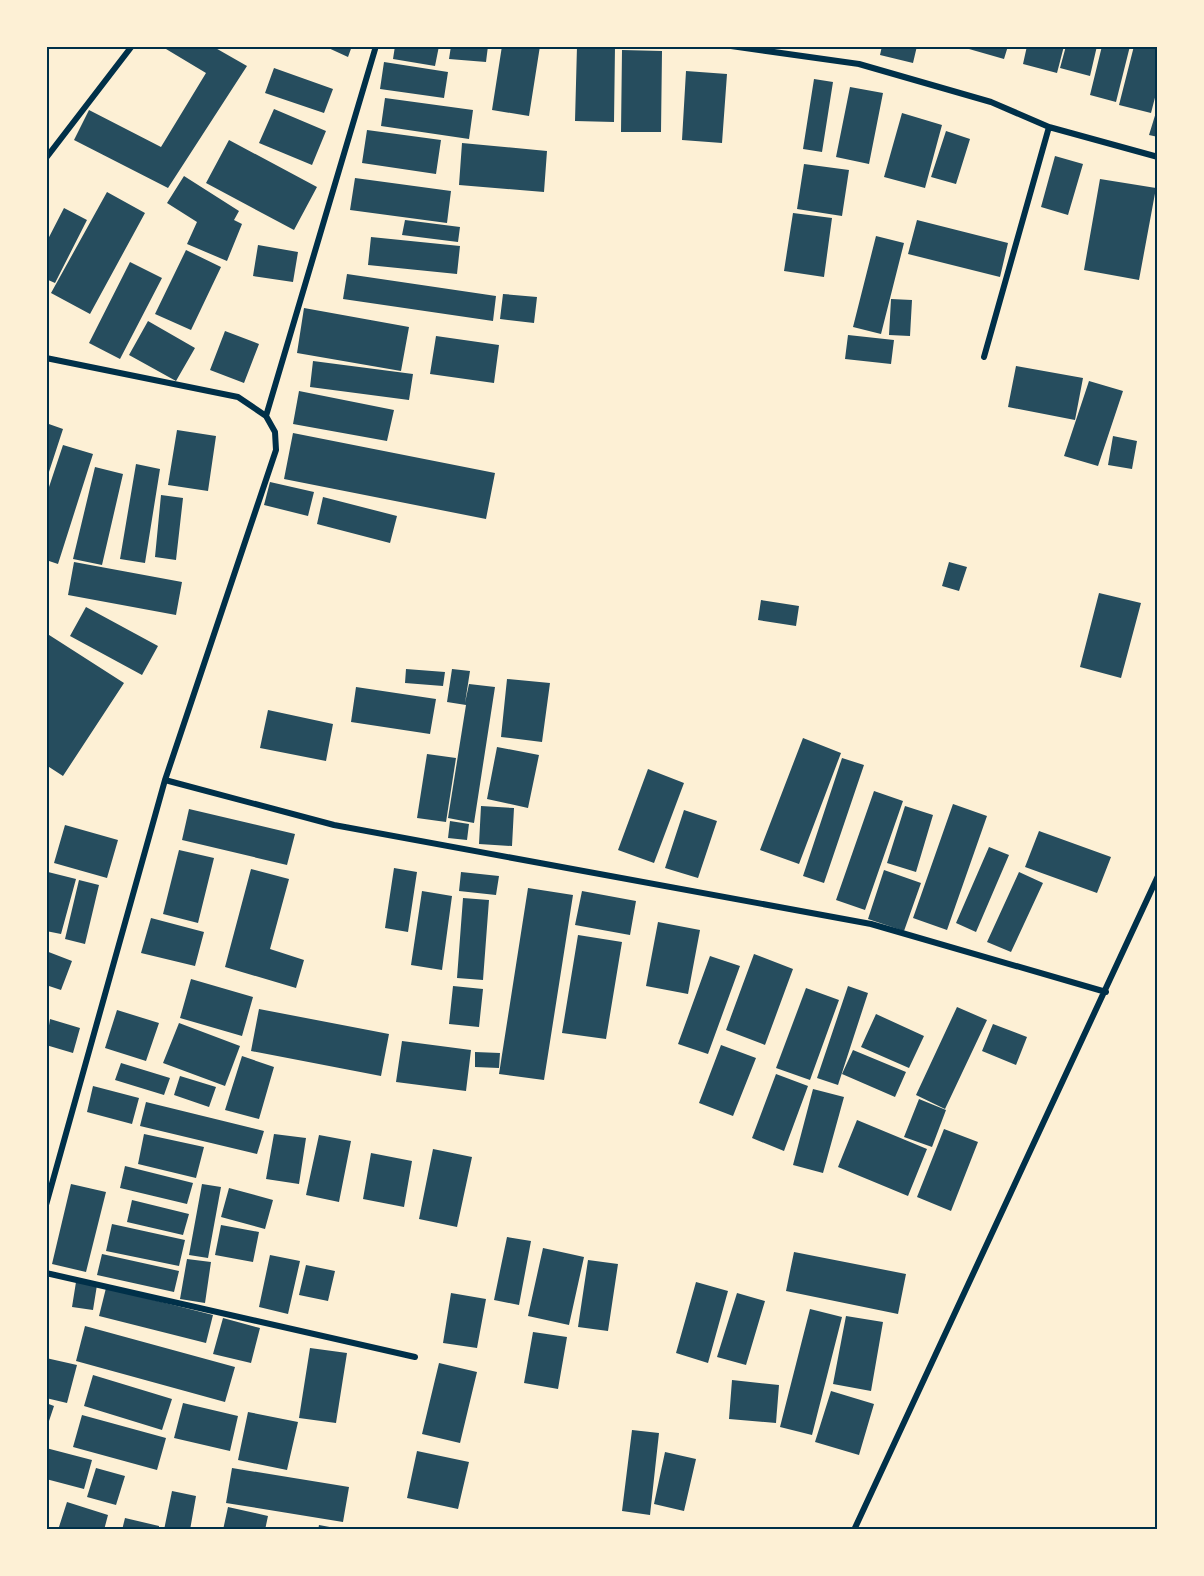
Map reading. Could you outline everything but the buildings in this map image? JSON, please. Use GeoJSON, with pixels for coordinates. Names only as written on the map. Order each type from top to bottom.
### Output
{"type":"FeatureCollection","features":[{"type":"Feature","properties":{"kind":"street"},"geometry":{"type":"LineString","coordinates":[[46,158],[132,46]]}},
{"type":"Feature","properties":{"kind":"street"},"geometry":{"type":"LineString","coordinates":[[266,416],[376,46]]}},
{"type":"Feature","properties":{"kind":"street"},"geometry":{"type":"LineString","coordinates":[[731,46],[859,64],[991,102],[1049,127],[1158,157]]}},
{"type":"Feature","properties":{"kind":"street"},"geometry":{"type":"LineString","coordinates":[[984,357],[1049,127]]}},
{"type":"Feature","properties":{"kind":"street"},"geometry":{"type":"LineString","coordinates":[[46,358],[238,397],[266,416],[275,432],[276,450],[165,780],[47,1204]]}},
{"type":"Feature","properties":{"kind":"street"},"geometry":{"type":"LineString","coordinates":[[165,780],[334,825],[871,924],[1106,992]]}},
{"type":"Feature","properties":{"kind":"street"},"geometry":{"type":"LineString","coordinates":[[854,1530],[1158,876]]}},
{"type":"Feature","properties":{"kind":"street"},"geometry":{"type":"LineString","coordinates":[[46,1273],[415,1357]]}}]}
